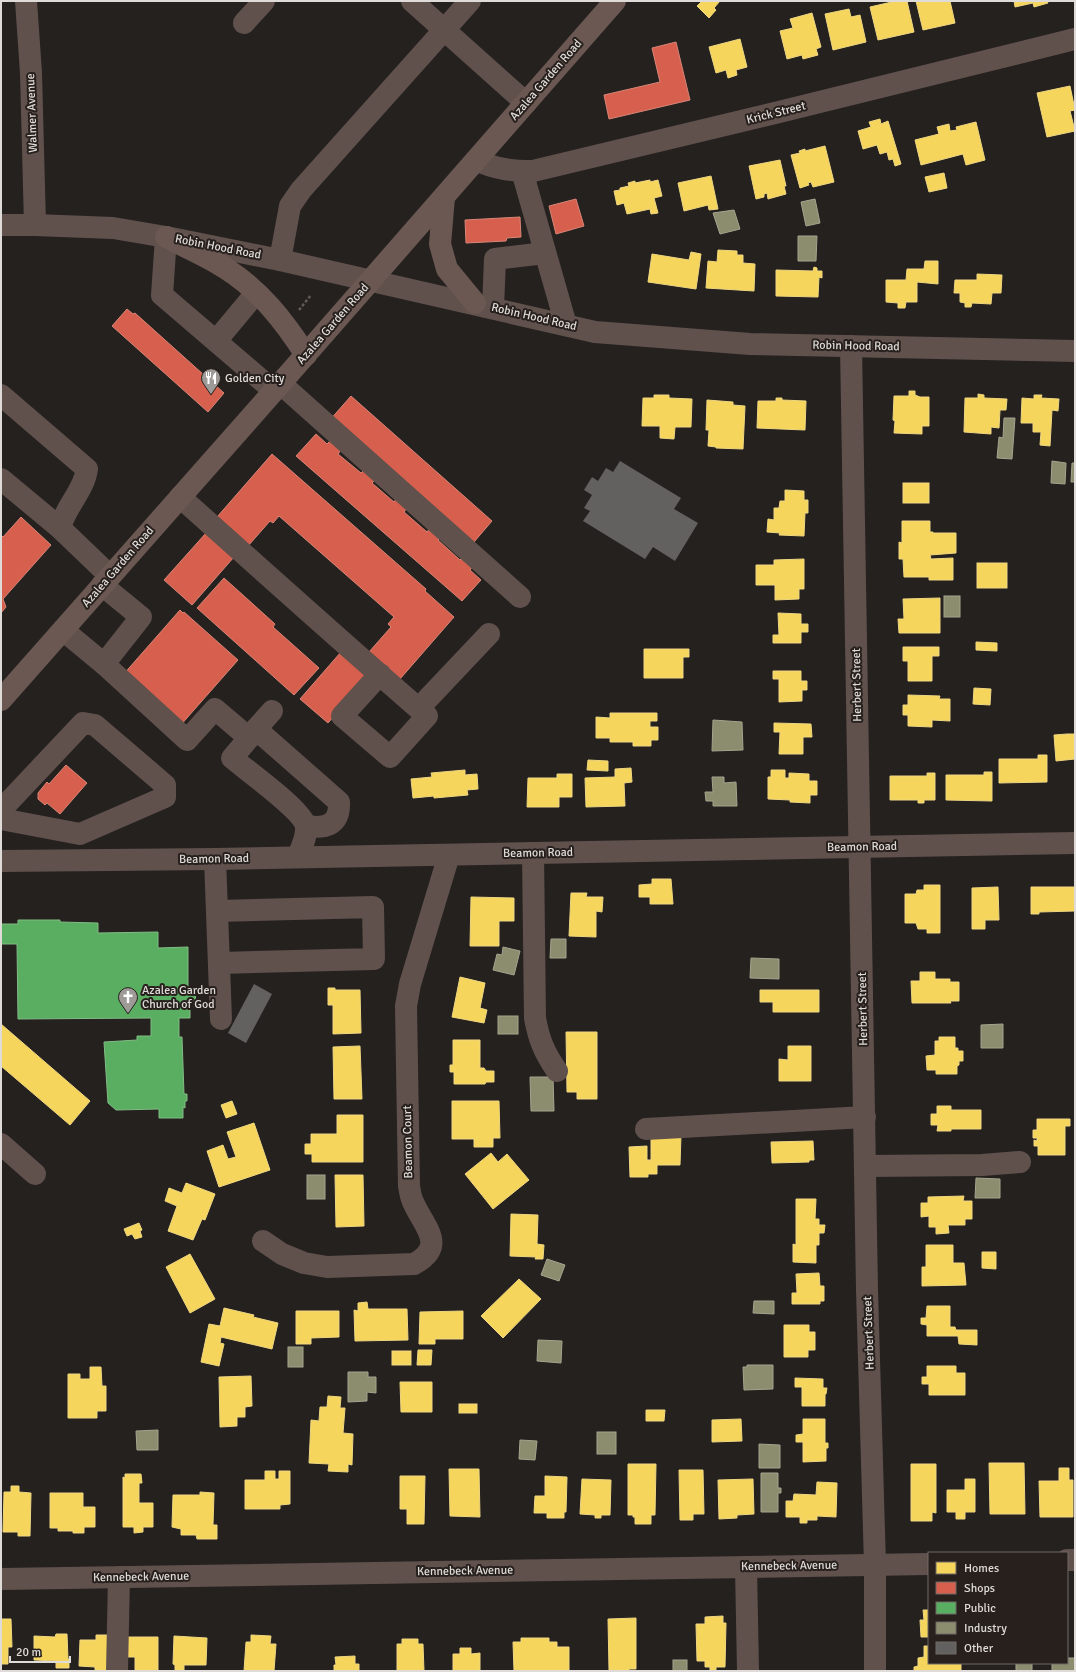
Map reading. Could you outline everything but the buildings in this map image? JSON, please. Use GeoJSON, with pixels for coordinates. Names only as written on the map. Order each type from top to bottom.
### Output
{"type":"FeatureCollection","features":[{"type":"Feature","properties":{"kind":"main road","name":"Azalea Garden Road"},"geometry":{"type":"LineString","coordinates":[[1,700],[306,355],[615,1]]}},
{"type":"Feature","properties":{"kind":"main road"},"geometry":{"type":"LineString","coordinates":[[444,197],[440,244],[447,269],[484,306]]}},
{"type":"Feature","properties":{"kind":"main road"},"geometry":{"type":"LineString","coordinates":[[166,237],[225,267],[241,279],[266,301],[287,325],[306,355]]}},
{"type":"Feature","properties":{"kind":"street","name":"Walmer Avenue"},"geometry":{"type":"LineString","coordinates":[[26,1],[32,73],[35,225]]}},
{"type":"Feature","properties":{"kind":"street"},"geometry":{"type":"LineString","coordinates":[[244,23],[264,1]]}},
{"type":"Feature","properties":{"kind":"street"},"geometry":{"type":"LineString","coordinates":[[412,1],[526,103]]}},
{"type":"Feature","properties":{"kind":"street"},"geometry":{"type":"LineString","coordinates":[[280,260],[290,206],[301,190],[470,1]]}},
{"type":"Feature","properties":{"kind":"street","name":"Krick Street"},"geometry":{"type":"LineString","coordinates":[[476,160],[508,170],[533,171],[764,116],[1075,39]]}},
{"type":"Feature","properties":{"kind":"street"},"geometry":{"type":"LineString","coordinates":[[522,171],[566,325]]}},
{"type":"Feature","properties":{"kind":"street","name":"Robin Hood Road"},"geometry":{"type":"LineString","coordinates":[[1,225],[113,228],[166,237],[371,280],[595,332],[750,344],[1075,351]]}},
{"type":"Feature","properties":{"kind":"street"},"geometry":{"type":"LineString","coordinates":[[166,237],[162,295],[216,341],[277,387],[520,598]]}},
{"type":"Feature","properties":{"kind":"street"},"geometry":{"type":"LineString","coordinates":[[484,306],[495,259],[546,253]]}},
{"type":"Feature","properties":{"kind":"street"},"geometry":{"type":"LineString","coordinates":[[216,341],[256,293]]}},
{"type":"Feature","properties":{"kind":"street","name":"Herbert Street"},"geometry":{"type":"LineString","coordinates":[[851,346],[875,1565],[875,1671]]}},
{"type":"Feature","properties":{"kind":"street"},"geometry":{"type":"LineString","coordinates":[[1,395],[87,469],[86,479],[63,516],[60,528]]}},
{"type":"Feature","properties":{"kind":"street"},"geometry":{"type":"LineString","coordinates":[[1,479],[60,528],[106,581],[142,617],[104,664]]}},
{"type":"Feature","properties":{"kind":"street"},"geometry":{"type":"LineString","coordinates":[[180,497],[419,708],[427,716],[390,757],[342,716],[380,674]]}},
{"type":"Feature","properties":{"kind":"street"},"geometry":{"type":"LineString","coordinates":[[63,630],[104,664],[187,740],[215,709],[253,733],[339,802],[340,812],[337,819],[333,823],[318,828],[306,826]]}},
{"type":"Feature","properties":{"kind":"street"},"geometry":{"type":"LineString","coordinates":[[419,708],[489,634]]}},
{"type":"Feature","properties":{"kind":"street"},"geometry":{"type":"LineString","coordinates":[[272,711],[232,758],[296,810],[306,826],[305,837],[298,857]]}},
{"type":"Feature","properties":{"kind":"street"},"geometry":{"type":"LineString","coordinates":[[1,810],[83,723],[94,724],[165,785],[165,797],[80,834],[1,819]]}},
{"type":"Feature","properties":{"kind":"street","name":"Beamon Road"},"geometry":{"type":"LineString","coordinates":[[1,861],[215,859],[1075,843]]}},
{"type":"Feature","properties":{"kind":"street"},"geometry":{"type":"LineString","coordinates":[[533,853],[535,1018],[539,1038],[546,1054],[558,1071]]}},
{"type":"Feature","properties":{"kind":"street","name":"Beamon Court"},"geometry":{"type":"LineString","coordinates":[[263,1241],[282,1254],[304,1263],[327,1267],[414,1264],[423,1259],[430,1250],[432,1242],[430,1233],[413,1203],[409,1186],[406,1006],[410,984],[449,855]]}},
{"type":"Feature","properties":{"kind":"street"},"geometry":{"type":"LineString","coordinates":[[215,859],[220,1019]]}},
{"type":"Feature","properties":{"kind":"street"},"geometry":{"type":"LineString","coordinates":[[217,911],[373,907],[374,959],[219,963]]}},
{"type":"Feature","properties":{"kind":"street"},"geometry":{"type":"LineString","coordinates":[[646,1130],[865,1117]]}},
{"type":"Feature","properties":{"kind":"street"},"geometry":{"type":"LineString","coordinates":[[1,1144],[35,1174]]}},
{"type":"Feature","properties":{"kind":"street"},"geometry":{"type":"LineString","coordinates":[[866,1166],[982,1165],[1020,1162]]}},
{"type":"Feature","properties":{"kind":"street","name":"Kennebeck Avenue"},"geometry":{"type":"LineString","coordinates":[[1,1579],[928,1564]]}},
{"type":"Feature","properties":{"kind":"street"},"geometry":{"type":"LineString","coordinates":[[746,1567],[748,1671]]}},
{"type":"Feature","properties":{"kind":"street"},"geometry":{"type":"LineString","coordinates":[[117,1671],[119,1577]]}},
{"type":"Feature","properties":{"kind":"path"},"geometry":{"type":"LineString","coordinates":[[296,313],[312,295]]}},
{"type":"Feature","properties":{"kind":"place","name":"Golden City"},"geometry":{"type":"Point","coordinates":[211,395]}},
{"type":"Feature","properties":{"kind":"place","name":"Azalea Garden Church of God"},"geometry":{"type":"Point","coordinates":[128,1014]}}]}
